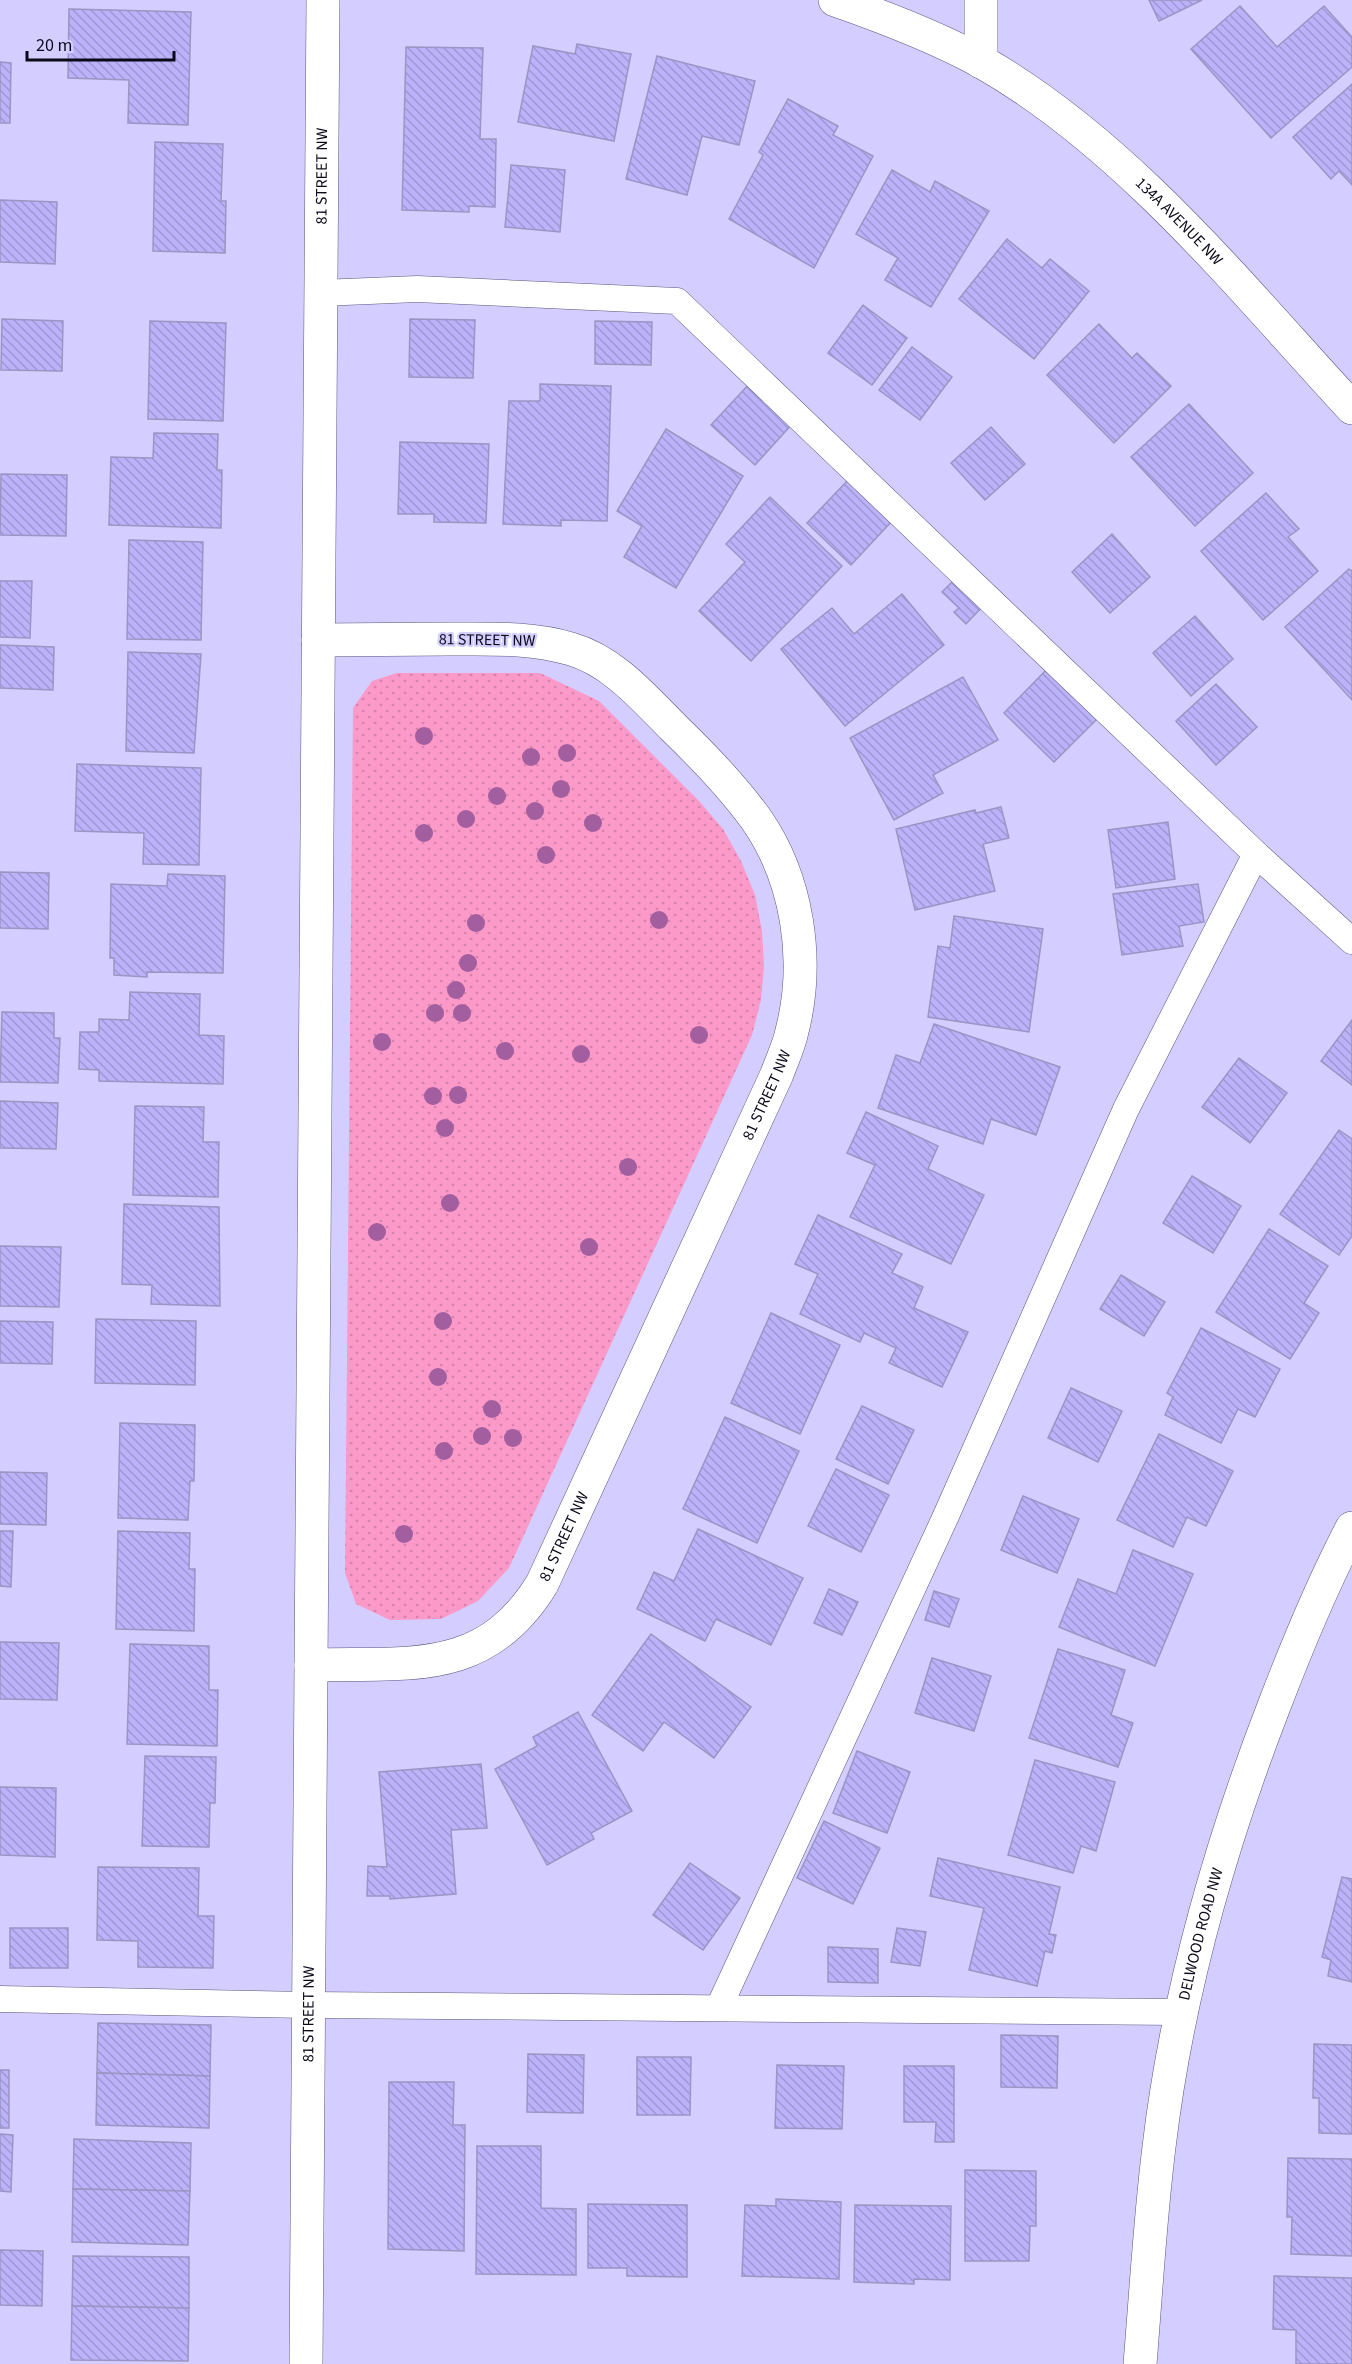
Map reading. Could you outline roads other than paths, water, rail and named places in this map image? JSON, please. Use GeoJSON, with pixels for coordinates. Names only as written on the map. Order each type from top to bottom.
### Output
{"type":"FeatureCollection","features":[{"type":"Feature","properties":{"kind":"street","name":"81 STREET NW"},"geometry":{"type":"LineString","coordinates":[[306,2364],[323,0]]}},
{"type":"Feature","properties":{"kind":"street","name":"134A AVENUE NW"},"geometry":{"type":"LineString","coordinates":[[836,0],[918,33],[981,62],[1036,98],[1137,180],[1201,242],[1352,408]]}},
{"type":"Feature","properties":{"kind":"street"},"geometry":{"type":"LineString","coordinates":[[981,0],[981,62]]}},
{"type":"Feature","properties":{"kind":"street","name":"81 STREET NW"},"geometry":{"type":"LineString","coordinates":[[311,1665],[441,1661],[466,1653],[490,1641],[511,1625],[528,1606],[542,1584],[777,1074],[792,1032],[800,977],[800,943],[792,900],[778,858],[757,820],[700,753],[621,676],[574,650],[542,641],[318,640]]}},
{"type":"Feature","properties":{"kind":"street","name":"DELWOOD ROAD NW"},"geometry":{"type":"LineString","coordinates":[[1140,2364],[1159,2147],[1181,2012],[1212,1890],[1249,1770],[1294,1653],[1352,1528]]}},
{"type":"Feature","properties":{"kind":"lane"},"geometry":{"type":"LineString","coordinates":[[321,293],[417,289],[678,301],[1256,854],[1352,941]]}},
{"type":"Feature","properties":{"kind":"lane"},"geometry":{"type":"LineString","coordinates":[[719,2007],[945,1518],[1126,1109],[1256,854]]}},
{"type":"Feature","properties":{"kind":"lane"},"geometry":{"type":"LineString","coordinates":[[0,1999],[308,2005],[1181,2012]]}}]}
